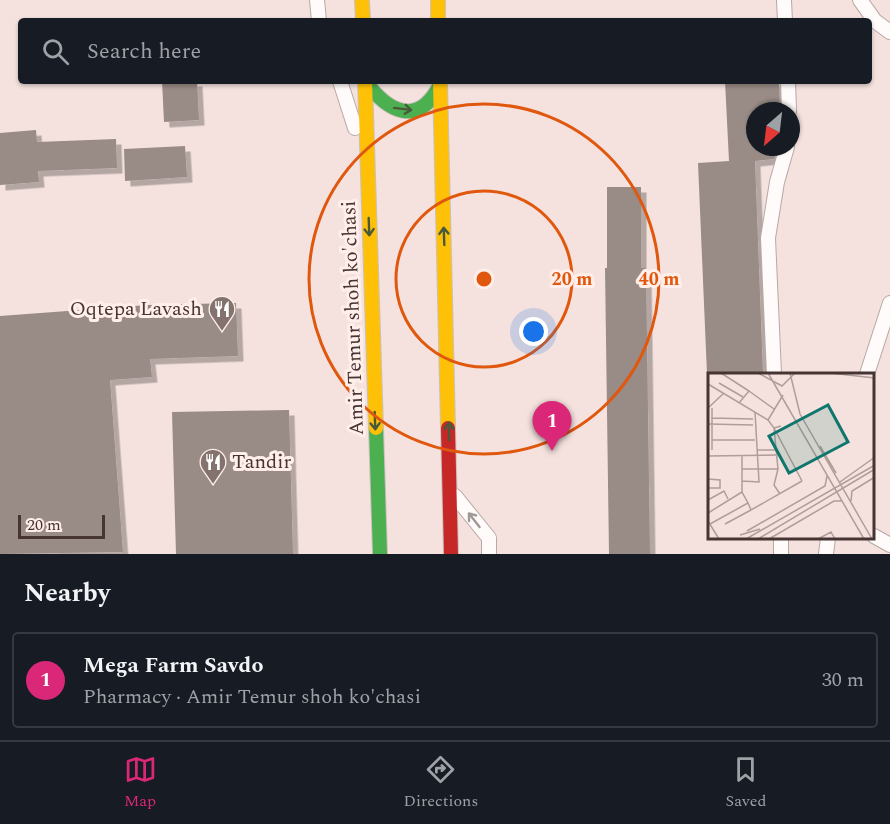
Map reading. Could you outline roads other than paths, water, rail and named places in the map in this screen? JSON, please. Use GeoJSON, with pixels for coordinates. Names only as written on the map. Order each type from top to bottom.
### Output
{"type":"FeatureCollection","features":[{"type":"Feature","properties":{"kind":"main road"},"geometry":{"type":"LineString","coordinates":[[362,0],[363,18]]}},
{"type":"Feature","properties":{"kind":"main road"},"geometry":{"type":"LineString","coordinates":[[438,0],[438,18]]}},
{"type":"Feature","properties":{"kind":"main road","name":"Amir Temur shoh ko'chasi"},"geometry":{"type":"LineString","coordinates":[[365,84],[380,554]]}},
{"type":"Feature","properties":{"kind":"main road"},"geometry":{"type":"LineString","coordinates":[[368,84],[385,104],[399,111],[413,111],[425,106],[435,96],[440,84]]}},
{"type":"Feature","properties":{"kind":"main road"},"geometry":{"type":"LineString","coordinates":[[440,84],[451,554]]}},
{"type":"Feature","properties":{"kind":"lane"},"geometry":{"type":"LineString","coordinates":[[317,0],[319,18]]}},
{"type":"Feature","properties":{"kind":"lane"},"geometry":{"type":"LineString","coordinates":[[784,0],[785,18]]}},
{"type":"Feature","properties":{"kind":"lane"},"geometry":{"type":"LineString","coordinates":[[860,0],[875,21],[890,32]]}},
{"type":"Feature","properties":{"kind":"lane"},"geometry":{"type":"LineString","coordinates":[[341,84],[368,168]]}},
{"type":"Feature","properties":{"kind":"lane"},"geometry":{"type":"LineString","coordinates":[[788,84],[789,102]]}},
{"type":"Feature","properties":{"kind":"lane"},"geometry":{"type":"LineString","coordinates":[[774,373],[768,238],[777,182],[784,156]]}},
{"type":"Feature","properties":{"kind":"lane"},"geometry":{"type":"LineString","coordinates":[[868,373],[884,346],[890,303]]}},
{"type":"Feature","properties":{"kind":"lane"},"geometry":{"type":"LineString","coordinates":[[450,489],[489,538],[489,554]]}},
{"type":"Feature","properties":{"kind":"lane"},"geometry":{"type":"LineString","coordinates":[[875,537],[890,545]]}},
{"type":"Feature","properties":{"kind":"lane"},"geometry":{"type":"LineString","coordinates":[[826,554],[828,539]]}},
{"type":"Feature","properties":{"kind":"place","name":"Oqtepa Lavash"},"geometry":{"type":"Point","coordinates":[222,332]}},
{"type":"Feature","properties":{"kind":"place","name":"Mega Farm Savdo"},"geometry":{"type":"Point","coordinates":[552,451]}},
{"type":"Feature","properties":{"kind":"place","name":"Tandir"},"geometry":{"type":"Point","coordinates":[213,485]}}]}
